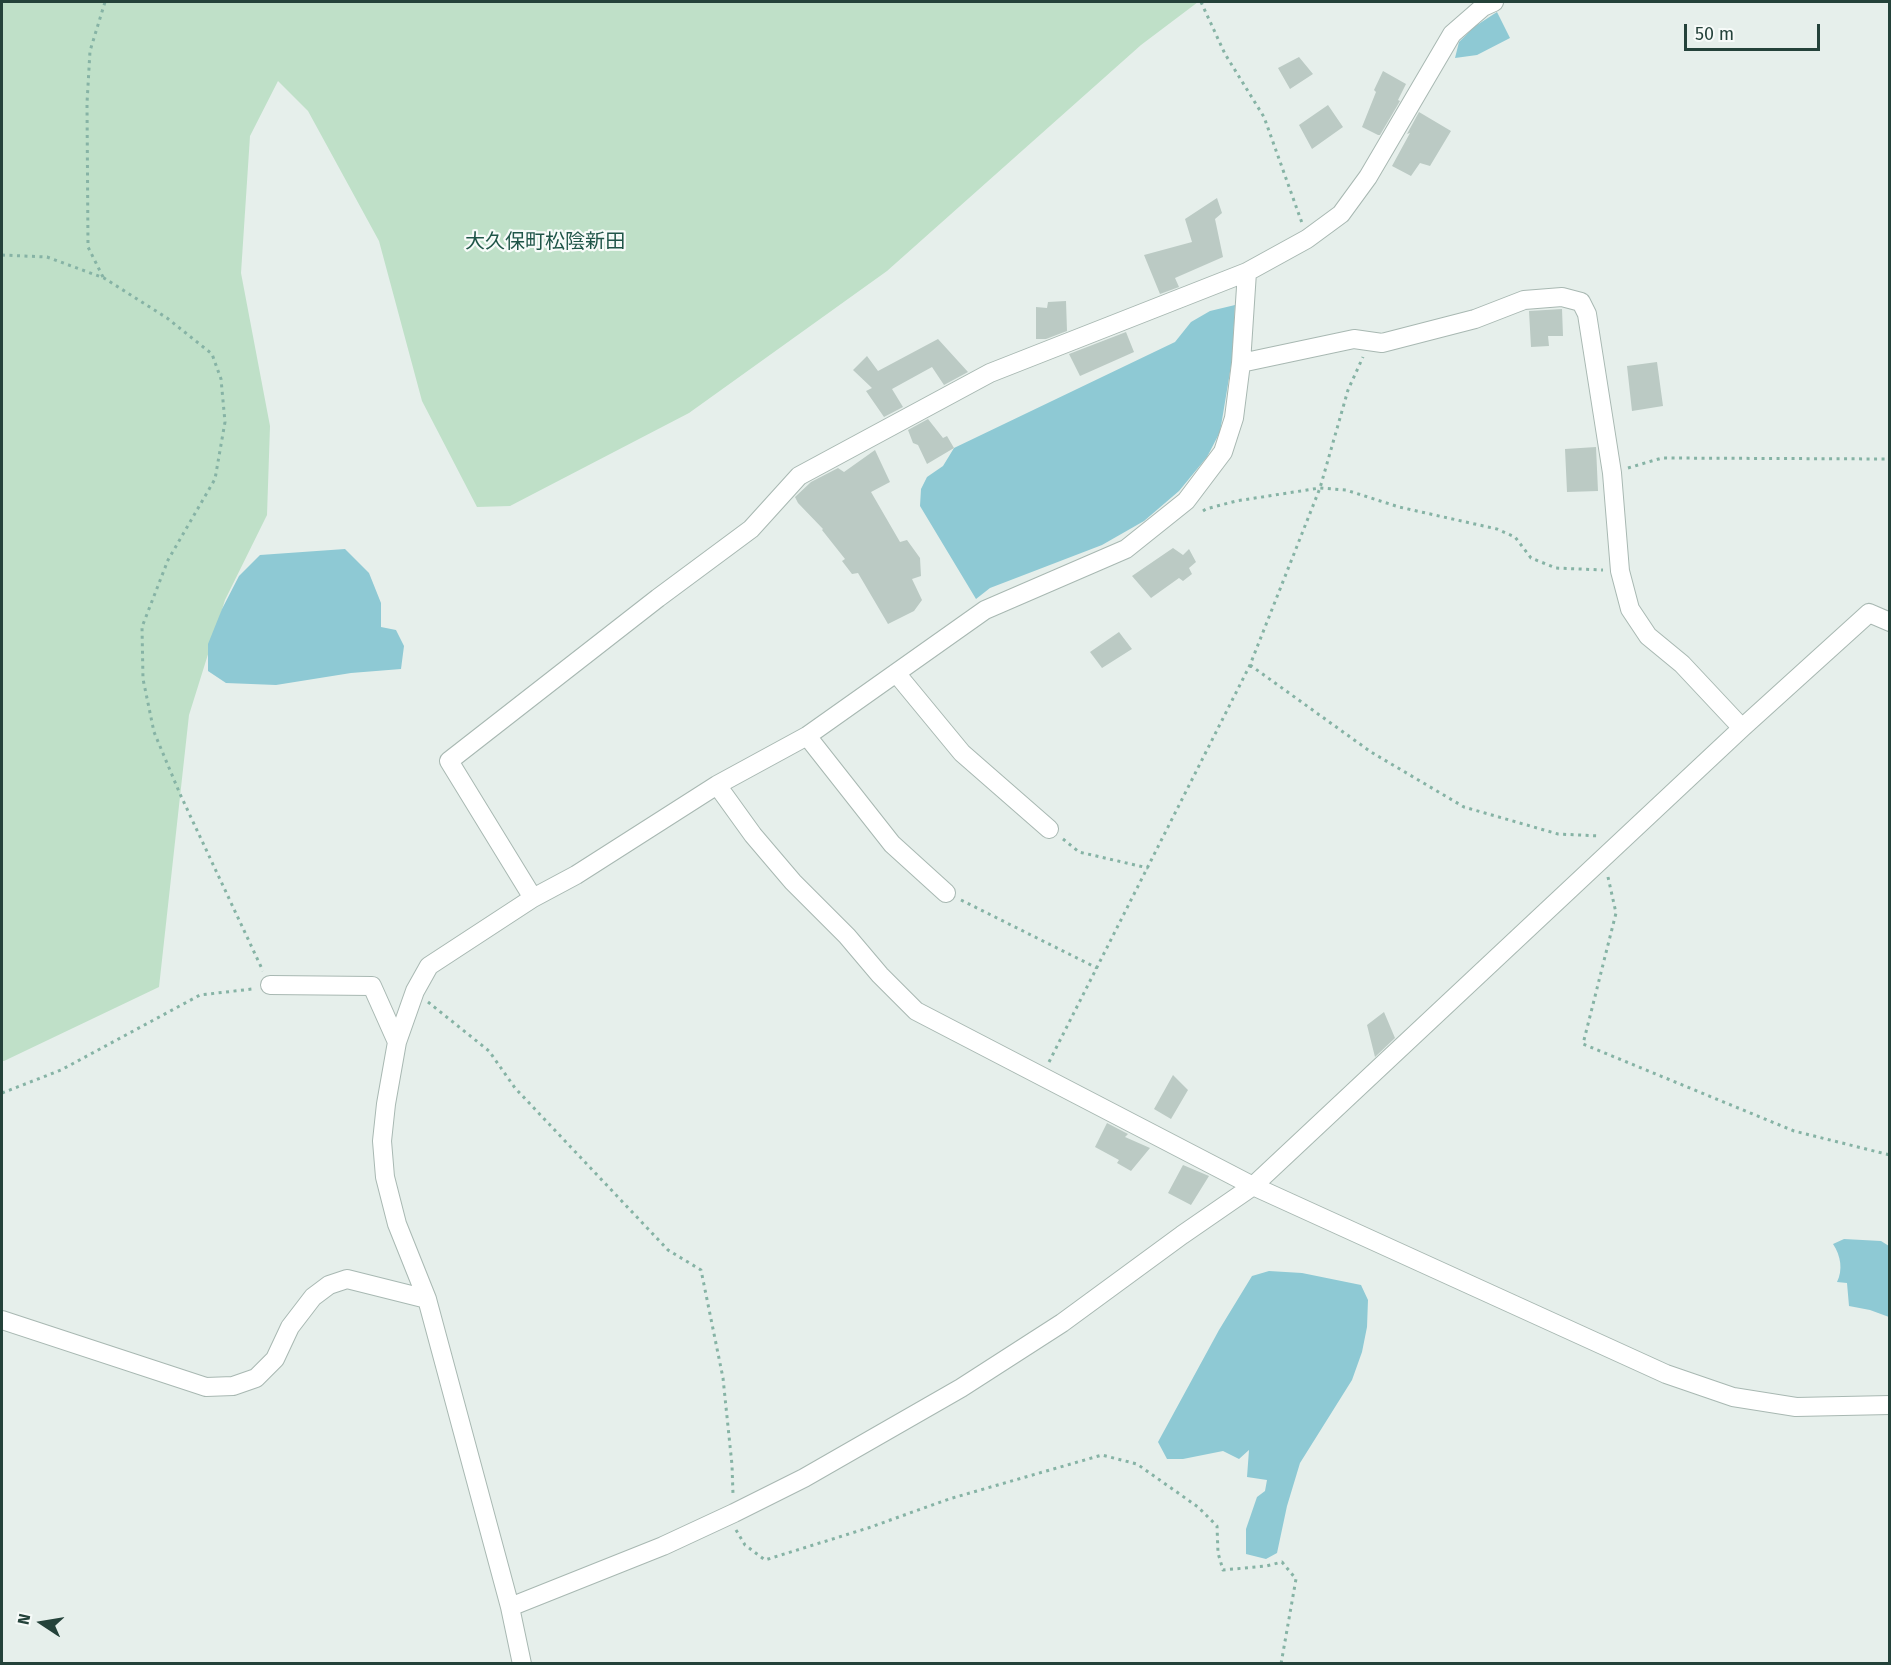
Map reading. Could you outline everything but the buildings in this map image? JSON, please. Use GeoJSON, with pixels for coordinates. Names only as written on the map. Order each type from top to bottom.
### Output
{"type":"FeatureCollection","features":[{"type":"Feature","properties":{"kind":"street"},"geometry":{"type":"LineString","coordinates":[[533,898],[449,761],[658,598],[751,529],[799,476],[990,373],[1247,273],[1307,238],[1341,214],[1368,177],[1452,34],[1483,7],[1494,2]]}},
{"type":"Feature","properties":{"kind":"street"},"geometry":{"type":"LineString","coordinates":[[522,1664],[510,1607],[427,1299],[397,1224],[385,1177],[382,1142],[386,1104],[397,1042],[415,992],[429,966],[533,898],[576,875],[717,785],[807,736],[985,610],[1126,549],[1186,501],[1223,452],[1234,418],[1241,363],[1247,273]]}},
{"type":"Feature","properties":{"kind":"street"},"geometry":{"type":"LineString","coordinates":[[1241,363],[1354,339],[1383,343],[1475,319],[1524,300],[1562,297],[1581,302],[1587,314],[1612,473],[1620,571],[1630,609],[1648,636],[1682,664],[1742,728]]}},
{"type":"Feature","properties":{"kind":"street"},"geometry":{"type":"LineString","coordinates":[[510,1607],[663,1546],[734,1514],[843,1455],[1021,1351],[1253,1186],[1742,728],[1869,613],[1890,622]]}},
{"type":"Feature","properties":{"kind":"street"},"geometry":{"type":"LineString","coordinates":[[896,673],[962,753],[1049,829]]}},
{"type":"Feature","properties":{"kind":"street"},"geometry":{"type":"LineString","coordinates":[[807,736],[892,844],[946,893]]}},
{"type":"Feature","properties":{"kind":"street"},"geometry":{"type":"LineString","coordinates":[[717,785],[753,835],[793,882],[847,936],[880,975],[916,1011],[1253,1186],[1677,1378],[1733,1397],[1796,1407],[1890,1405]]}},
{"type":"Feature","properties":{"kind":"street"},"geometry":{"type":"LineString","coordinates":[[270,985],[372,986],[397,1042]]}},
{"type":"Feature","properties":{"kind":"street"},"geometry":{"type":"LineString","coordinates":[[2,1320],[206,1387],[233,1386],[256,1378],[274,1359],[290,1327],[313,1297],[329,1285],[347,1280],[427,1299]]}},
{"type":"Feature","properties":{"kind":"path"},"geometry":{"type":"LineString","coordinates":[[104,278],[88,247],[87,103],[90,51],[105,2]]}},
{"type":"Feature","properties":{"kind":"path"},"geometry":{"type":"LineString","coordinates":[[1201,2],[1225,54],[1264,117],[1307,238]]}},
{"type":"Feature","properties":{"kind":"path"},"geometry":{"type":"LineString","coordinates":[[2,255],[47,257],[104,278],[167,318],[212,354],[221,379],[225,422],[215,479],[168,560],[142,627],[143,679],[158,742],[270,985],[241,991],[200,995],[61,1070],[2,1093]]}},
{"type":"Feature","properties":{"kind":"path"},"geometry":{"type":"LineString","coordinates":[[1042,1077],[1250,665],[1320,488],[1348,390],[1370,342]]}},
{"type":"Feature","properties":{"kind":"path"},"geometry":{"type":"LineString","coordinates":[[1612,473],[1662,458],[1890,459]]}},
{"type":"Feature","properties":{"kind":"path"},"geometry":{"type":"LineString","coordinates":[[1196,516],[1206,509],[1236,501],[1320,488],[1346,490],[1399,507],[1497,529],[1515,537],[1531,558],[1556,568],[1620,571]]}},
{"type":"Feature","properties":{"kind":"path"},"geometry":{"type":"LineString","coordinates":[[1250,665],[1371,752],[1464,807],[1558,834],[1625,837]]}},
{"type":"Feature","properties":{"kind":"path"},"geometry":{"type":"LineString","coordinates":[[1049,829],[1079,852],[1148,868]]}},
{"type":"Feature","properties":{"kind":"path"},"geometry":{"type":"LineString","coordinates":[[1604,857],[1616,913],[1583,1044],[1794,1131],[1890,1155]]}},
{"type":"Feature","properties":{"kind":"path"},"geometry":{"type":"LineString","coordinates":[[946,893],[1097,968]]}},
{"type":"Feature","properties":{"kind":"path"},"geometry":{"type":"LineString","coordinates":[[415,992],[489,1051],[515,1088],[668,1250],[701,1269],[723,1378],[732,1465],[735,1529],[745,1545],[765,1560],[868,1528],[949,1499],[1102,1455],[1137,1464],[1198,1507],[1217,1526],[1218,1553],[1223,1570],[1266,1566],[1282,1562],[1296,1579],[1281,1664]]}},
{"type":"Feature","properties":{"kind":"green space"},"geometry":{"type":"Polygon","coordinates":[[[2,2],[1198,2],[1141,45],[887,271],[689,413],[510,506],[477,507],[422,401],[379,241],[308,111],[278,81],[250,136],[241,273],[270,426],[267,515],[225,600],[189,715],[159,987],[2,1061],[2,2]]]}},
{"type":"Feature","properties":{"kind":"water"},"geometry":{"type":"Polygon","coordinates":[[[1497,12],[1510,38],[1477,55],[1455,58],[1459,42],[1474,27],[1497,12]]]}},
{"type":"Feature","properties":{"kind":"water"},"geometry":{"type":"Polygon","coordinates":[[[1235,305],[1232,360],[1220,432],[1207,457],[1179,491],[1144,521],[1102,545],[990,588],[976,599],[920,506],[921,489],[927,477],[943,466],[954,448],[1175,342],[1191,322],[1210,311],[1235,305]]]}},
{"type":"Feature","properties":{"kind":"water"},"geometry":{"type":"Polygon","coordinates":[[[345,549],[369,573],[381,603],[381,627],[396,630],[404,646],[401,669],[351,673],[276,685],[226,683],[208,671],[208,644],[222,609],[239,576],[260,555],[345,549]]]}},
{"type":"Feature","properties":{"kind":"water"},"geometry":{"type":"Polygon","coordinates":[[[1844,1239],[1881,1241],[1889,1246],[1889,1317],[1849,1306],[1847,1283],[1837,1282],[1840,1263],[1833,1244],[1844,1239]]]}},
{"type":"Feature","properties":{"kind":"water"},"geometry":{"type":"Polygon","coordinates":[[[1269,1271],[1302,1273],[1361,1285],[1368,1300],[1367,1327],[1362,1352],[1352,1380],[1300,1463],[1287,1506],[1277,1553],[1266,1559],[1246,1554],[1246,1529],[1257,1497],[1265,1491],[1267,1480],[1247,1477],[1249,1450],[1239,1459],[1223,1451],[1183,1459],[1167,1459],[1158,1442],[1219,1330],[1252,1276],[1269,1271]]]}},
{"type":"Feature","properties":{"kind":"district","name":"大久保町松陰新田"},"geometry":{"type":"Point","coordinates":[545,242]}}]}
